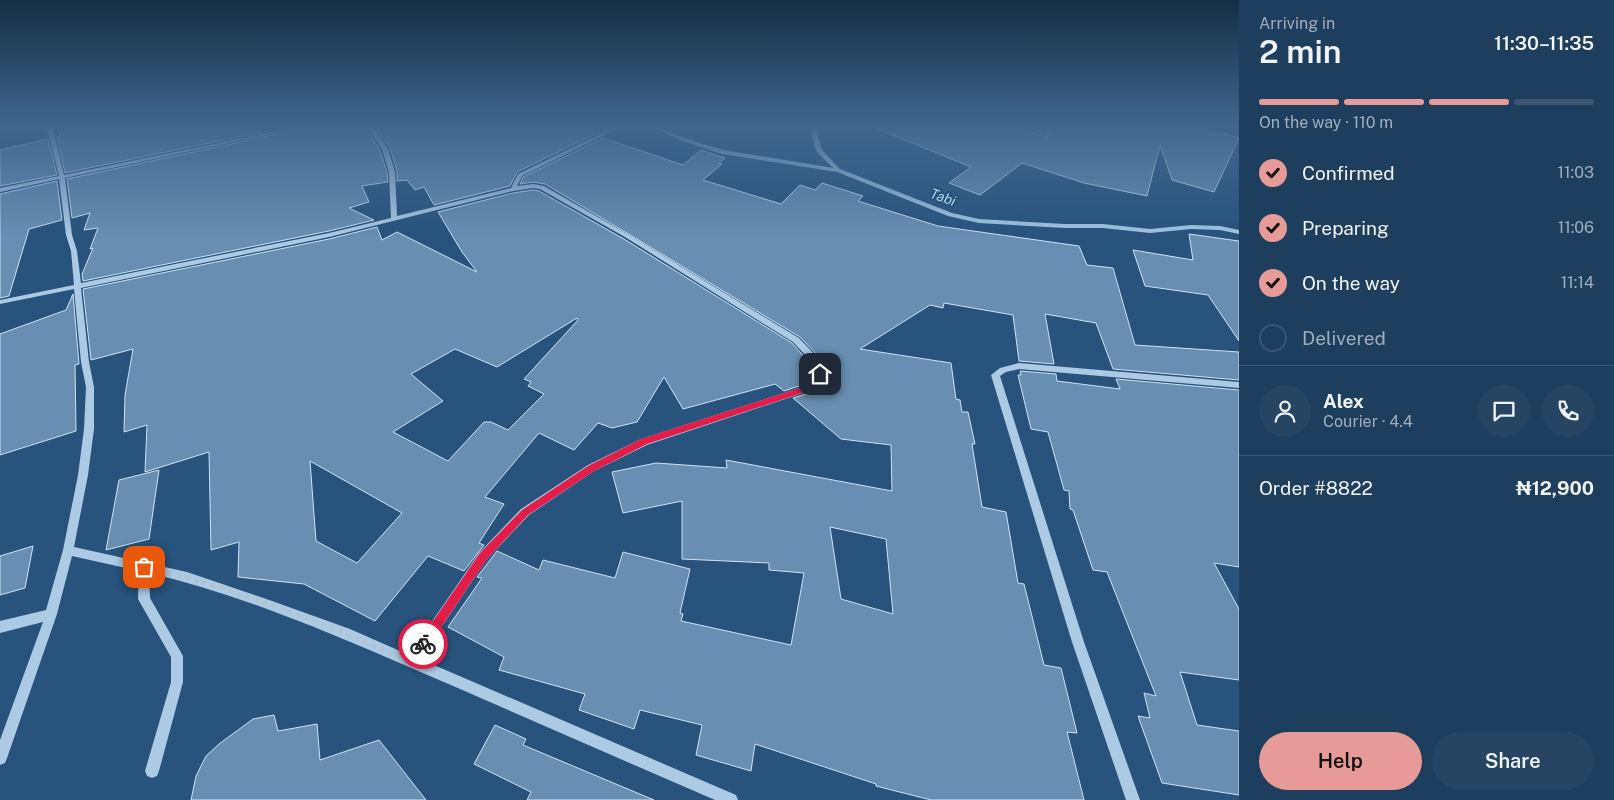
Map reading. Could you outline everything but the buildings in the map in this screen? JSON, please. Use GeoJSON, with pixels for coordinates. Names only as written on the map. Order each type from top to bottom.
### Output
{"type":"FeatureCollection","features":[{"type":"Feature","properties":{"kind":"street"},"geometry":{"type":"LineString","coordinates":[[0,758],[51,614],[68,550],[83,475],[89,429],[90,387],[74,251],[69,235],[58,162]]}},
{"type":"Feature","properties":{"kind":"street"},"geometry":{"type":"LineString","coordinates":[[0,190],[132,162]]}},
{"type":"Feature","properties":{"kind":"street"},"geometry":{"type":"LineString","coordinates":[[389,162],[392,172],[394,219]]}},
{"type":"Feature","properties":{"kind":"street"},"geometry":{"type":"LineString","coordinates":[[513,189],[520,175],[546,162]]}},
{"type":"Feature","properties":{"kind":"street"},"geometry":{"type":"LineString","coordinates":[[830,162],[838,170]]}},
{"type":"Feature","properties":{"kind":"street"},"geometry":{"type":"LineString","coordinates":[[0,302],[329,235],[513,189],[533,186],[542,187],[627,236],[796,340],[816,361],[820,374],[812,387],[644,442],[591,468],[525,512],[483,556],[411,662]]}},
{"type":"Feature","properties":{"kind":"street"},"geometry":{"type":"LineString","coordinates":[[1133,800],[1078,642],[995,375],[1003,370],[1019,366],[1239,386]]}},
{"type":"Feature","properties":{"kind":"street"},"geometry":{"type":"LineString","coordinates":[[68,550],[187,577],[350,635],[731,800]]}},
{"type":"Feature","properties":{"kind":"street"},"geometry":{"type":"LineString","coordinates":[[144,567],[144,598],[177,656],[177,682],[152,771]]}},
{"type":"Feature","properties":{"kind":"street"},"geometry":{"type":"LineString","coordinates":[[0,627],[51,614]]}},
{"type":"Feature","properties":{"kind":"waterway","name":"Tabi"},"geometry":{"type":"LineString","coordinates":[[789,162],[838,170],[950,215],[979,221],[1065,226],[1103,226],[1150,231],[1191,227],[1220,228],[1239,232]]}},
{"type":"Feature","properties":{"kind":"way so far"},"geometry":{"type":"LineString","coordinates":[[144,567],[187,577],[272,606],[350,635],[411,662],[423,644]]}},
{"type":"Feature","properties":{"kind":"route"},"geometry":{"type":"LineString","coordinates":[[423,644],[483,556],[525,512],[591,468],[644,442],[812,387],[820,374]]}}]}
